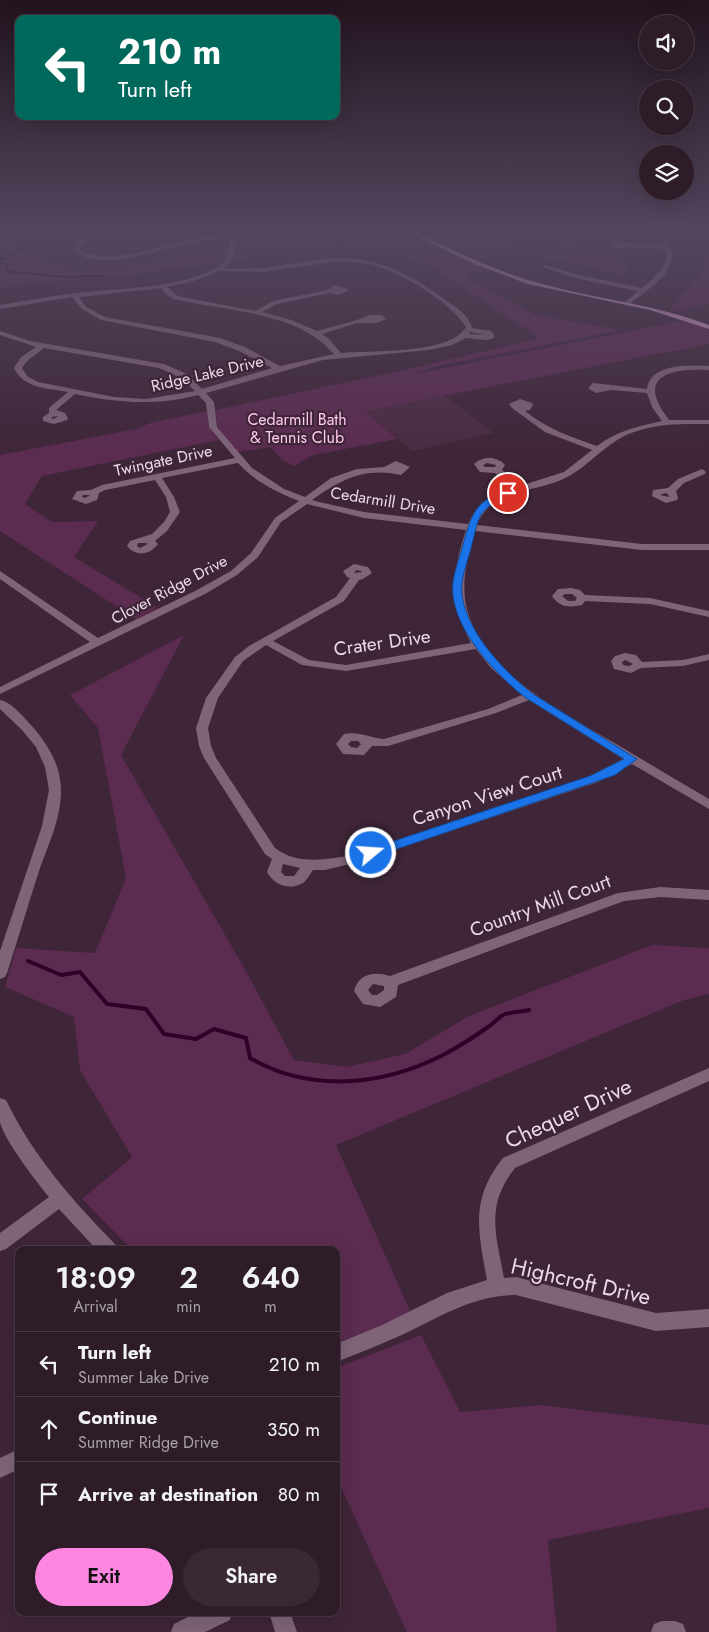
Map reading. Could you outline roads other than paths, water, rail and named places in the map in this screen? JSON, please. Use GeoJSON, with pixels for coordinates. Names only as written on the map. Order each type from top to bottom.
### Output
{"type":"FeatureCollection","features":[{"type":"Feature","properties":{"kind":"main road"},"geometry":{"type":"LineString","coordinates":[[637,306],[668,313],[709,326]]}},
{"type":"Feature","properties":{"kind":"street"},"geometry":{"type":"LineString","coordinates":[[83,306],[103,319],[217,340],[242,349],[279,370]]}},
{"type":"Feature","properties":{"kind":"street"},"geometry":{"type":"LineString","coordinates":[[220,306],[256,313],[316,334],[328,341],[339,356]]}},
{"type":"Feature","properties":{"kind":"street"},"geometry":{"type":"LineString","coordinates":[[256,313],[268,306]]}},
{"type":"Feature","properties":{"kind":"street","name":"Ridge Lake Drive"},"geometry":{"type":"LineString","coordinates":[[42,346],[21,362],[19,371],[25,378],[38,384],[74,391],[145,401],[201,391],[339,356],[444,346],[467,333],[468,324],[462,316],[448,306]]}},
{"type":"Feature","properties":{"kind":"street"},"geometry":{"type":"LineString","coordinates":[[316,334],[356,321],[368,320]]}},
{"type":"Feature","properties":{"kind":"street","name":"Cedarmill Drive"},"geometry":{"type":"LineString","coordinates":[[0,333],[16,341],[161,366],[184,376],[201,391],[212,407],[213,427],[240,460],[266,483],[303,500],[337,510],[364,515],[642,548],[709,547]]}},
{"type":"Feature","properties":{"kind":"street"},"geometry":{"type":"LineString","coordinates":[[648,390],[658,377],[674,368],[694,366],[709,368]]}},
{"type":"Feature","properties":{"kind":"street"},"geometry":{"type":"LineString","coordinates":[[606,387],[648,390]]}},
{"type":"Feature","properties":{"kind":"street"},"geometry":{"type":"LineString","coordinates":[[648,390],[651,403],[667,422]]}},
{"type":"Feature","properties":{"kind":"street"},"geometry":{"type":"LineString","coordinates":[[54,414],[52,410],[55,406],[74,391]]}},
{"type":"Feature","properties":{"kind":"street"},"geometry":{"type":"LineString","coordinates":[[520,409],[531,421],[547,431],[598,449]]}},
{"type":"Feature","properties":{"kind":"street"},"geometry":{"type":"LineString","coordinates":[[709,422],[667,422],[634,428],[620,434],[598,449],[567,474],[521,488],[494,498],[484,504],[478,511],[460,567],[458,596],[468,627],[478,645],[496,666],[529,696],[709,805]]}},
{"type":"Feature","properties":{"kind":"street","name":"Twingate Drive"},"geometry":{"type":"LineString","coordinates":[[93,493],[102,488],[240,460]]}},
{"type":"Feature","properties":{"kind":"street"},"geometry":{"type":"LineString","coordinates":[[705,473],[697,470],[696,466],[709,466]]}},
{"type":"Feature","properties":{"kind":"street","name":"Clover Ridge Drive"},"geometry":{"type":"LineString","coordinates":[[0,691],[202,592],[234,573],[255,555],[278,520],[303,500],[343,476],[360,471],[386,469]]}},
{"type":"Feature","properties":{"kind":"street"},"geometry":{"type":"LineString","coordinates":[[497,470],[521,488]]}},
{"type":"Feature","properties":{"kind":"street"},"geometry":{"type":"LineString","coordinates":[[670,491],[681,481],[705,473]]}},
{"type":"Feature","properties":{"kind":"street"},"geometry":{"type":"LineString","coordinates":[[148,540],[166,526],[175,512],[170,498],[157,477]]}},
{"type":"Feature","properties":{"kind":"street"},"geometry":{"type":"LineString","coordinates":[[0,574],[98,643]]}},
{"type":"Feature","properties":{"kind":"street"},"geometry":{"type":"LineString","coordinates":[[309,865],[299,879],[284,881],[278,879],[274,872],[279,858],[260,838],[210,758],[203,737],[204,720],[212,698],[239,659],[266,641],[340,599],[348,590],[355,577]]}},
{"type":"Feature","properties":{"kind":"street"},"geometry":{"type":"LineString","coordinates":[[582,598],[650,601],[709,614]]}},
{"type":"Feature","properties":{"kind":"street","name":"Crater Drive"},"geometry":{"type":"LineString","coordinates":[[266,641],[306,663],[346,668],[478,645]]}},
{"type":"Feature","properties":{"kind":"street"},"geometry":{"type":"LineString","coordinates":[[639,665],[676,664],[709,657]]}},
{"type":"Feature","properties":{"kind":"street"},"geometry":{"type":"LineString","coordinates":[[367,742],[384,743],[492,712],[529,696]]}},
{"type":"Feature","properties":{"kind":"street"},"geometry":{"type":"LineString","coordinates":[[0,703],[34,735],[46,756],[54,779],[53,806],[46,833],[0,973]]}},
{"type":"Feature","properties":{"kind":"street","name":"Canyon View Court"},"geometry":{"type":"LineString","coordinates":[[279,858],[309,865],[325,865],[353,859],[594,779],[611,772],[632,759]]}},
{"type":"Feature","properties":{"kind":"street","name":"Country Mill Court"},"geometry":{"type":"LineString","coordinates":[[389,982],[623,896],[660,892],[709,895]]}},
{"type":"Feature","properties":{"kind":"street","name":"Chequer Drive"},"geometry":{"type":"LineString","coordinates":[[497,1286],[485,1206],[496,1176],[509,1163],[709,1074]]}},
{"type":"Feature","properties":{"kind":"street"},"geometry":{"type":"LineString","coordinates":[[0,1105],[13,1134],[59,1199],[105,1246]]}},
{"type":"Feature","properties":{"kind":"street"},"geometry":{"type":"LineString","coordinates":[[0,1244],[59,1199]]}},
{"type":"Feature","properties":{"kind":"street","name":"Highcroft Drive"},"geometry":{"type":"LineString","coordinates":[[340,1351],[370,1340],[463,1294],[497,1286],[516,1286],[656,1322],[709,1318]]}},
{"type":"Feature","properties":{"kind":"street"},"geometry":{"type":"LineString","coordinates":[[0,1468],[15,1461]]}},
{"type":"Feature","properties":{"kind":"street"},"geometry":{"type":"LineString","coordinates":[[182,1632],[214,1616]]}},
{"type":"Feature","properties":{"kind":"street"},"geometry":{"type":"LineString","coordinates":[[280,1616],[286,1632]]}},
{"type":"Feature","properties":{"kind":"street"},"geometry":{"type":"LineString","coordinates":[[662,1632],[675,1632]]}},
{"type":"Feature","properties":{"kind":"waterway"},"geometry":{"type":"LineString","coordinates":[[28,961],[61,975],[80,972],[107,1004],[146,1009],[164,1034],[196,1039],[214,1029],[246,1038],[250,1058],[273,1069],[297,1077],[321,1081],[371,1079],[420,1065],[460,1045],[490,1026],[503,1015],[529,1010]]}},
{"type":"Feature","properties":{"kind":"park label","name":"Cedarmill Bath & Tennis Club"},"geometry":{"type":"Point","coordinates":[297,428]}}]}
